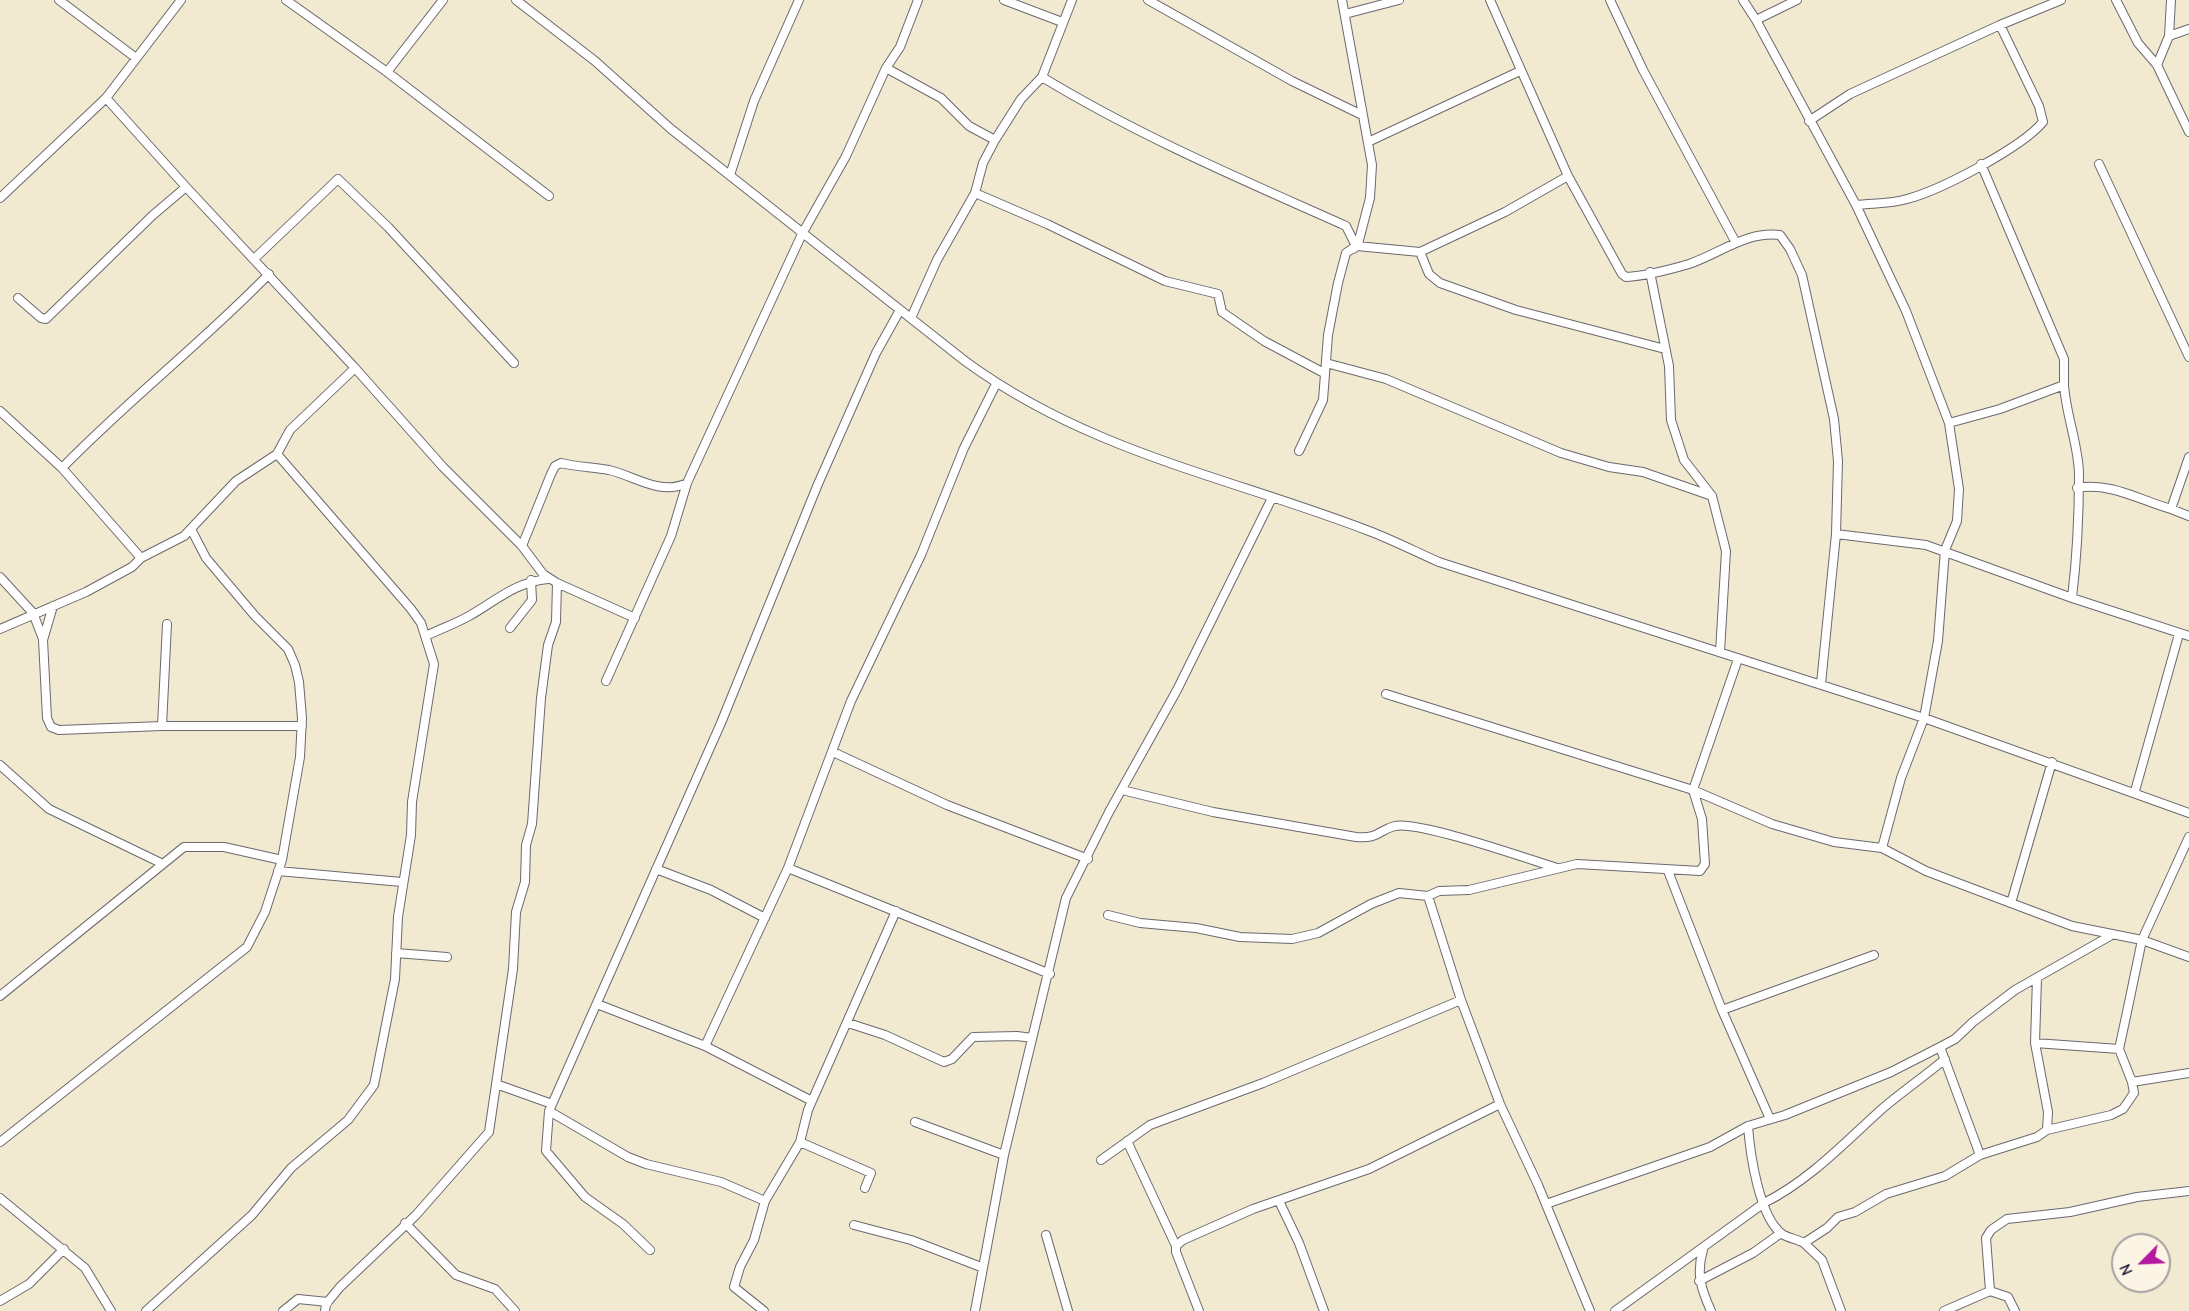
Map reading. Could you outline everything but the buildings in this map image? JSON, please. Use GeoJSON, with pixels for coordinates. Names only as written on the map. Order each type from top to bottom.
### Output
{"type":"FeatureCollection","features":[{"type":"Feature","properties":{"kind":"street"},"geometry":{"type":"LineString","coordinates":[[59,0],[136,58]]}},
{"type":"Feature","properties":{"kind":"street"},"geometry":{"type":"LineString","coordinates":[[0,198],[106,98],[181,0]]}},
{"type":"Feature","properties":{"kind":"street"},"geometry":{"type":"LineString","coordinates":[[286,0],[387,72],[549,196]]}},
{"type":"Feature","properties":{"kind":"street"},"geometry":{"type":"LineString","coordinates":[[387,72],[443,0]]}},
{"type":"Feature","properties":{"kind":"street"},"geometry":{"type":"LineString","coordinates":[[516,0],[596,61],[671,129],[802,234],[996,384],[1077,428],[1171,466],[1370,531],[1439,562],[1924,718],[2135,791],[2189,813]]}},
{"type":"Feature","properties":{"kind":"street"},"geometry":{"type":"LineString","coordinates":[[730,175],[754,101],[799,0]]}},
{"type":"Feature","properties":{"kind":"street"},"geometry":{"type":"LineString","coordinates":[[606,681],[670,536],[687,483],[802,234],[837,174],[885,68],[900,47],[918,0]]}},
{"type":"Feature","properties":{"kind":"street"},"geometry":{"type":"LineString","coordinates":[[1004,0],[1062,22]]}},
{"type":"Feature","properties":{"kind":"street"},"geometry":{"type":"LineString","coordinates":[[911,318],[937,260],[975,193],[983,163],[995,140],[1021,99],[1042,77],[1072,0]]}},
{"type":"Feature","properties":{"kind":"street"},"geometry":{"type":"LineString","coordinates":[[1148,0],[1292,81],[1362,115]]}},
{"type":"Feature","properties":{"kind":"street"},"geometry":{"type":"LineString","coordinates":[[1342,0],[1372,165],[1372,185],[1358,246]]}},
{"type":"Feature","properties":{"kind":"street"},"geometry":{"type":"LineString","coordinates":[[1345,14],[1399,0]]}},
{"type":"Feature","properties":{"kind":"street"},"geometry":{"type":"LineString","coordinates":[[1490,0],[1569,176],[1622,274],[1626,277],[1637,277],[1689,264],[1763,233],[1780,235],[1791,249],[1802,275],[1834,419],[1838,460],[1836,534],[1821,684]]}},
{"type":"Feature","properties":{"kind":"street"},"geometry":{"type":"LineString","coordinates":[[1610,0],[1643,70],[1736,243]]}},
{"type":"Feature","properties":{"kind":"street"},"geometry":{"type":"LineString","coordinates":[[1743,0],[1856,205],[1906,311],[1949,423],[1959,489],[1957,521],[1945,550],[1938,641],[1924,718],[1898,788],[1882,848]]}},
{"type":"Feature","properties":{"kind":"street"},"geometry":{"type":"LineString","coordinates":[[1756,20],[1797,0]]}},
{"type":"Feature","properties":{"kind":"street"},"geometry":{"type":"LineString","coordinates":[[1809,121],[1850,94],[2000,25],[2061,0]]}},
{"type":"Feature","properties":{"kind":"street"},"geometry":{"type":"LineString","coordinates":[[2116,0],[2138,44],[2157,65],[2189,132]]}},
{"type":"Feature","properties":{"kind":"street"},"geometry":{"type":"LineString","coordinates":[[2157,65],[2169,36],[2171,0]]}},
{"type":"Feature","properties":{"kind":"street"},"geometry":{"type":"LineString","coordinates":[[1856,205],[1906,200],[1981,164],[2029,135],[2043,122],[2039,106],[2000,25]]}},
{"type":"Feature","properties":{"kind":"street"},"geometry":{"type":"LineString","coordinates":[[2169,36],[2189,29]]}},
{"type":"Feature","properties":{"kind":"street"},"geometry":{"type":"LineString","coordinates":[[885,68],[941,98],[951,105],[969,126],[995,140]]}},
{"type":"Feature","properties":{"kind":"street"},"geometry":{"type":"LineString","coordinates":[[1368,142],[1520,71]]}},
{"type":"Feature","properties":{"kind":"street"},"geometry":{"type":"LineString","coordinates":[[1042,77],[1088,104],[1245,183],[1346,226],[1356,246],[1346,253],[1328,335],[1323,400],[1299,451]]}},
{"type":"Feature","properties":{"kind":"street"},"geometry":{"type":"LineString","coordinates":[[106,98],[356,368],[443,467],[522,546],[548,579]]}},
{"type":"Feature","properties":{"kind":"street"},"geometry":{"type":"LineString","coordinates":[[1981,164],[2064,359],[2065,409],[2076,448],[2079,473],[2077,488],[2078,553],[2072,598]]}},
{"type":"Feature","properties":{"kind":"street"},"geometry":{"type":"LineString","coordinates":[[2099,164],[2189,357]]}},
{"type":"Feature","properties":{"kind":"street"},"geometry":{"type":"LineString","coordinates":[[1346,253],[1358,246],[1420,252],[1505,212],[1569,176]]}},
{"type":"Feature","properties":{"kind":"street"},"geometry":{"type":"LineString","coordinates":[[254,259],[338,179],[388,227],[513,363]]}},
{"type":"Feature","properties":{"kind":"street"},"geometry":{"type":"LineString","coordinates":[[18,298],[41,318],[46,319],[153,215],[186,187]]}},
{"type":"Feature","properties":{"kind":"street"},"geometry":{"type":"LineString","coordinates":[[975,193],[1047,224],[1165,281],[1218,294],[1222,312],[1264,341],[1324,373]]}},
{"type":"Feature","properties":{"kind":"street"},"geometry":{"type":"LineString","coordinates":[[1420,252],[1429,274],[1440,283],[1516,310],[1665,349]]}},
{"type":"Feature","properties":{"kind":"street"},"geometry":{"type":"LineString","coordinates":[[1650,272],[1671,388],[1671,420],[1684,460],[1712,496],[1726,551],[1720,652]]}},
{"type":"Feature","properties":{"kind":"street"},"geometry":{"type":"LineString","coordinates":[[62,468],[107,422],[184,356],[269,274]]}},
{"type":"Feature","properties":{"kind":"street"},"geometry":{"type":"LineString","coordinates":[[650,1251],[624,1224],[585,1197],[546,1151],[551,1108],[721,723],[818,484],[876,353],[900,310]]}},
{"type":"Feature","properties":{"kind":"street"},"geometry":{"type":"LineString","coordinates":[[1326,363],[1386,379],[1561,453],[1609,467],[1643,472],[1712,496]]}},
{"type":"Feature","properties":{"kind":"street"},"geometry":{"type":"LineString","coordinates":[[0,629],[107,582],[132,567],[141,558],[184,536],[236,481],[277,454],[290,430],[356,368]]}},
{"type":"Feature","properties":{"kind":"street"},"geometry":{"type":"LineString","coordinates":[[705,1046],[788,868],[801,828],[833,752],[851,701],[921,555],[964,448],[996,384]]}},
{"type":"Feature","properties":{"kind":"street"},"geometry":{"type":"LineString","coordinates":[[1949,423],[2000,409],[2064,385]]}},
{"type":"Feature","properties":{"kind":"street"},"geometry":{"type":"LineString","coordinates":[[0,411],[62,468],[141,558]]}},
{"type":"Feature","properties":{"kind":"street"},"geometry":{"type":"LineString","coordinates":[[146,1311],[252,1215],[291,1168],[348,1120],[362,1104],[374,1085],[395,979],[402,882],[411,835],[416,765],[434,664],[426,636],[411,609],[277,454]]}},
{"type":"Feature","properties":{"kind":"street"},"geometry":{"type":"LineString","coordinates":[[2171,509],[2189,457]]}},
{"type":"Feature","properties":{"kind":"street"},"geometry":{"type":"LineString","coordinates":[[522,546],[551,474],[555,466],[561,463],[609,470],[649,485],[681,486],[687,483]]}},
{"type":"Feature","properties":{"kind":"street"},"geometry":{"type":"LineString","coordinates":[[2077,488],[2094,485],[2107,487],[2189,516]]}},
{"type":"Feature","properties":{"kind":"street"},"geometry":{"type":"LineString","coordinates":[[975,1311],[981,1267],[1004,1155],[1050,974],[1066,898],[1177,690],[1272,498]]}},
{"type":"Feature","properties":{"kind":"street"},"geometry":{"type":"LineString","coordinates":[[0,1142],[247,946],[265,912],[282,860],[300,757],[302,726],[299,682],[295,664],[288,649],[255,616],[206,558],[190,529]]}},
{"type":"Feature","properties":{"kind":"street"},"geometry":{"type":"LineString","coordinates":[[1836,534],[1926,545],[1945,550],[2072,598],[2189,636]]}},
{"type":"Feature","properties":{"kind":"street"},"geometry":{"type":"LineString","coordinates":[[0,577],[33,613],[43,640],[47,718],[51,727],[59,730],[162,726],[302,726]]}},
{"type":"Feature","properties":{"kind":"street"},"geometry":{"type":"LineString","coordinates":[[426,636],[467,617],[498,595],[531,580],[548,579],[635,618]]}},
{"type":"Feature","properties":{"kind":"street"},"geometry":{"type":"LineString","coordinates":[[510,628],[532,600],[531,580]]}},
{"type":"Feature","properties":{"kind":"street"},"geometry":{"type":"LineString","coordinates":[[283,1311],[298,1299],[326,1307],[405,1223],[435,1196],[489,1132],[516,945],[516,912],[525,882],[526,844],[532,824],[541,698],[548,645],[556,622],[558,583]]}},
{"type":"Feature","properties":{"kind":"street"},"geometry":{"type":"LineString","coordinates":[[43,640],[53,606]]}},
{"type":"Feature","properties":{"kind":"street"},"geometry":{"type":"LineString","coordinates":[[162,726],[167,624]]}},
{"type":"Feature","properties":{"kind":"street"},"geometry":{"type":"LineString","coordinates":[[2135,791],[2180,634]]}},
{"type":"Feature","properties":{"kind":"street"},"geometry":{"type":"LineString","coordinates":[[1108,915],[1140,923],[1196,928],[1240,937],[1292,939],[1318,933],[1371,904],[1399,893],[1428,896],[1439,891],[1468,890],[1577,864],[1668,871],[1700,871],[1705,864],[1702,819],[1694,790],[1738,658]]}},
{"type":"Feature","properties":{"kind":"street"},"geometry":{"type":"LineString","coordinates":[[1386,694],[1694,790],[1772,824],[1834,842],[1882,848],[1909,864],[2072,926],[2110,936],[2142,940],[2189,957]]}},
{"type":"Feature","properties":{"kind":"street"},"geometry":{"type":"LineString","coordinates":[[833,752],[946,805],[1088,859]]}},
{"type":"Feature","properties":{"kind":"street"},"geometry":{"type":"LineString","coordinates":[[2011,903],[2052,762]]}},
{"type":"Feature","properties":{"kind":"street"},"geometry":{"type":"LineString","coordinates":[[0,765],[50,809],[163,864]]}},
{"type":"Feature","properties":{"kind":"street"},"geometry":{"type":"LineString","coordinates":[[1122,790],[1213,812],[1371,839],[1395,826],[1422,828],[1558,869]]}},
{"type":"Feature","properties":{"kind":"street"},"geometry":{"type":"LineString","coordinates":[[1804,1243],[1827,1228],[1838,1217],[1855,1212],[1886,1194],[1945,1176],[1980,1155],[2037,1137],[2048,1130],[2088,1122],[2123,1109],[2134,1093],[2119,1049],[2142,940],[2189,837]]}},
{"type":"Feature","properties":{"kind":"street"},"geometry":{"type":"LineString","coordinates":[[0,996],[184,848],[195,846],[224,848],[282,860]]}},
{"type":"Feature","properties":{"kind":"street"},"geometry":{"type":"LineString","coordinates":[[788,868],[1050,974]]}},
{"type":"Feature","properties":{"kind":"street"},"geometry":{"type":"LineString","coordinates":[[656,869],[711,890],[765,918]]}},
{"type":"Feature","properties":{"kind":"street"},"geometry":{"type":"LineString","coordinates":[[278,871],[402,882]]}},
{"type":"Feature","properties":{"kind":"street"},"geometry":{"type":"LineString","coordinates":[[1668,871],[1722,1010],[1770,1119]]}},
{"type":"Feature","properties":{"kind":"street"},"geometry":{"type":"LineString","coordinates":[[1428,896],[1461,1000],[1500,1104],[1546,1203],[1590,1311]]}},
{"type":"Feature","properties":{"kind":"street"},"geometry":{"type":"LineString","coordinates":[[764,1311],[734,1287],[740,1267],[754,1240],[765,1201],[800,1142],[812,1101],[896,911]]}},
{"type":"Feature","properties":{"kind":"street"},"geometry":{"type":"LineString","coordinates":[[1546,1203],[1710,1147],[1748,1126],[1891,1072],[1955,1039],[2015,990],[2110,936]]}},
{"type":"Feature","properties":{"kind":"street"},"geometry":{"type":"LineString","coordinates":[[396,953],[447,957]]}},
{"type":"Feature","properties":{"kind":"street"},"geometry":{"type":"LineString","coordinates":[[1722,1010],[1874,955]]}},
{"type":"Feature","properties":{"kind":"street"},"geometry":{"type":"LineString","coordinates":[[2037,978],[2035,1043],[2048,1112],[2048,1130]]}},
{"type":"Feature","properties":{"kind":"street"},"geometry":{"type":"LineString","coordinates":[[1101,1160],[1150,1125],[1263,1083],[1461,1000]]}},
{"type":"Feature","properties":{"kind":"street"},"geometry":{"type":"LineString","coordinates":[[597,1004],[705,1046],[812,1101]]}},
{"type":"Feature","properties":{"kind":"street"},"geometry":{"type":"LineString","coordinates":[[848,1023],[885,1035],[944,1062],[952,1059],[973,1037],[1017,1035],[1032,1038]]}},
{"type":"Feature","properties":{"kind":"street"},"geometry":{"type":"LineString","coordinates":[[2035,1043],[2119,1049]]}},
{"type":"Feature","properties":{"kind":"street"},"geometry":{"type":"LineString","coordinates":[[1940,1047],[1980,1155]]}},
{"type":"Feature","properties":{"kind":"street"},"geometry":{"type":"LineString","coordinates":[[1615,1311],[1703,1250],[1764,1203],[1790,1190],[1862,1130],[1883,1108],[1945,1059]]}},
{"type":"Feature","properties":{"kind":"street"},"geometry":{"type":"LineString","coordinates":[[2132,1082],[2189,1073]]}},
{"type":"Feature","properties":{"kind":"street"},"geometry":{"type":"LineString","coordinates":[[496,1084],[551,1108],[628,1157],[646,1164],[722,1182],[765,1201]]}},
{"type":"Feature","properties":{"kind":"street"},"geometry":{"type":"LineString","coordinates":[[1176,1246],[1197,1233],[1253,1209],[1369,1168],[1500,1104]]}},
{"type":"Feature","properties":{"kind":"street"},"geometry":{"type":"LineString","coordinates":[[915,1122],[1004,1155]]}},
{"type":"Feature","properties":{"kind":"street"},"geometry":{"type":"LineString","coordinates":[[1748,1126],[1753,1164],[1764,1203],[1781,1233],[1804,1243],[1822,1260],[1841,1311]]}},
{"type":"Feature","properties":{"kind":"street"},"geometry":{"type":"LineString","coordinates":[[1127,1141],[1176,1246],[1199,1311]]}},
{"type":"Feature","properties":{"kind":"street"},"geometry":{"type":"LineString","coordinates":[[800,1142],[871,1173],[865,1188]]}},
{"type":"Feature","properties":{"kind":"street"},"geometry":{"type":"LineString","coordinates":[[1990,1291],[1986,1238],[1991,1230],[2007,1219],[2070,1212],[2137,1197],[2189,1191]]}},
{"type":"Feature","properties":{"kind":"street"},"geometry":{"type":"LineString","coordinates":[[1,1200],[85,1268],[111,1311]]}},
{"type":"Feature","properties":{"kind":"street"},"geometry":{"type":"LineString","coordinates":[[1279,1201],[1299,1243],[1324,1311]]}},
{"type":"Feature","properties":{"kind":"street"},"geometry":{"type":"LineString","coordinates":[[405,1223],[456,1275],[495,1289],[515,1311]]}},
{"type":"Feature","properties":{"kind":"street"},"geometry":{"type":"LineString","coordinates":[[854,1225],[911,1240],[981,1267]]}},
{"type":"Feature","properties":{"kind":"street"},"geometry":{"type":"LineString","coordinates":[[1699,1281],[1753,1253],[1781,1233]]}},
{"type":"Feature","properties":{"kind":"street"},"geometry":{"type":"LineString","coordinates":[[1046,1235],[1068,1311]]}},
{"type":"Feature","properties":{"kind":"street"},"geometry":{"type":"LineString","coordinates":[[0,1302],[29,1284],[64,1249]]}},
{"type":"Feature","properties":{"kind":"street"},"geometry":{"type":"LineString","coordinates":[[1703,1250],[1698,1266],[1699,1281],[1711,1311]]}},
{"type":"Feature","properties":{"kind":"street"},"geometry":{"type":"LineString","coordinates":[[1944,1311],[1990,1291],[2008,1298],[2015,1311]]}}]}
